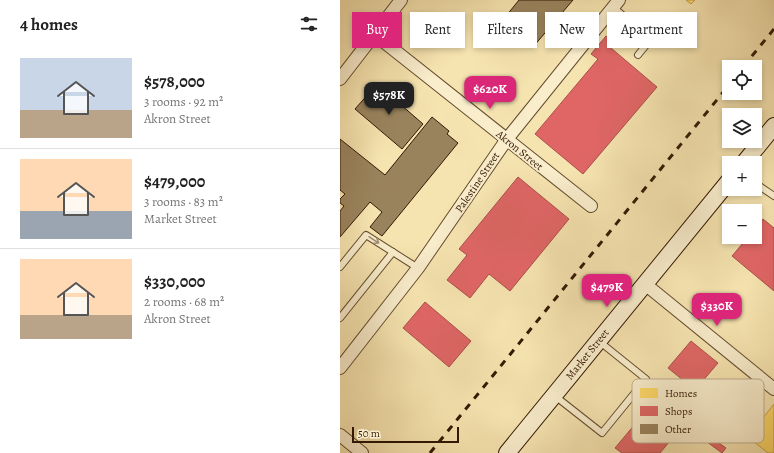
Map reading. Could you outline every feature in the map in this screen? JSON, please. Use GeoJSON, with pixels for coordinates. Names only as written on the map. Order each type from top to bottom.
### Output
{"type":"FeatureCollection","features":[{"type":"Feature","properties":{"kind":"main road"},"geometry":{"type":"LineString","coordinates":[[750,156],[772,131]]}},
{"type":"Feature","properties":{"kind":"main road","name":"Market Street"},"geometry":{"type":"LineString","coordinates":[[507,453],[722,190]]}},
{"type":"Feature","properties":{"kind":"street"},"geometry":{"type":"LineString","coordinates":[[391,12],[401,0]]}},
{"type":"Feature","properties":{"kind":"street","name":"Palestine Street"},"geometry":{"type":"LineString","coordinates":[[340,368],[418,268],[507,139],[616,4]]}},
{"type":"Feature","properties":{"kind":"street"},"geometry":{"type":"LineString","coordinates":[[340,79],[363,48]]}},
{"type":"Feature","properties":{"kind":"street","name":"Akron Street"},"geometry":{"type":"LineString","coordinates":[[392,48],[590,206]]}},
{"type":"Feature","properties":{"kind":"street"},"geometry":{"type":"LineString","coordinates":[[645,284],[762,379]]}},
{"type":"Feature","properties":{"kind":"street"},"geometry":{"type":"LineString","coordinates":[[764,381],[774,389]]}},
{"type":"Feature","properties":{"kind":"street"},"geometry":{"type":"LineString","coordinates":[[340,436],[362,453]]}},
{"type":"Feature","properties":{"kind":"lane"},"geometry":{"type":"LineString","coordinates":[[616,4],[651,38],[638,55]]}},
{"type":"Feature","properties":{"kind":"lane"},"geometry":{"type":"LineString","coordinates":[[762,188],[774,196]]}},
{"type":"Feature","properties":{"kind":"lane"},"geometry":{"type":"LineString","coordinates":[[340,267],[366,235],[418,268]]}},
{"type":"Feature","properties":{"kind":"lane"},"geometry":{"type":"LineString","coordinates":[[340,318],[393,252]]}},
{"type":"Feature","properties":{"kind":"lane"},"geometry":{"type":"LineString","coordinates":[[598,340],[646,379]]}},
{"type":"Feature","properties":{"kind":"lane"},"geometry":{"type":"LineString","coordinates":[[554,395],[602,433],[632,396]]}},
{"type":"Feature","properties":{"kind":"building: Homes"},"geometry":{"type":"Polygon","coordinates":[[[686,0],[695,0],[691,4],[686,0]]]}},
{"type":"Feature","properties":{"kind":"building: Homes"},"geometry":{"type":"Polygon","coordinates":[[[774,404],[774,453],[768,453],[756,443],[764,443],[764,417],[774,404]]]}},
{"type":"Feature","properties":{"kind":"building: Shops"},"geometry":{"type":"Polygon","coordinates":[[[606,36],[607,48],[611,48],[657,87],[583,174],[535,134],[598,59],[591,54],[596,48],[599,48],[599,44],[606,36]]]}},
{"type":"Feature","properties":{"kind":"building: Shops"},"geometry":{"type":"Polygon","coordinates":[[[518,177],[569,219],[510,291],[489,274],[470,298],[447,280],[467,255],[459,249],[518,177]]]}},
{"type":"Feature","properties":{"kind":"building: Shops"},"geometry":{"type":"Polygon","coordinates":[[[763,219],[774,228],[774,291],[732,256],[742,244],[762,244],[763,219]]]}},
{"type":"Feature","properties":{"kind":"building: Shops"},"geometry":{"type":"Polygon","coordinates":[[[425,302],[471,341],[449,367],[403,328],[425,302]]]}},
{"type":"Feature","properties":{"kind":"building: Shops"},"geometry":{"type":"Polygon","coordinates":[[[691,341],[718,363],[704,379],[682,379],[668,368],[691,341]]]}},
{"type":"Feature","properties":{"kind":"building: Shops"},"geometry":{"type":"Polygon","coordinates":[[[632,428],[632,443],[668,443],[660,453],[622,453],[615,448],[632,428]]]}},
{"type":"Feature","properties":{"kind":"building: Shops"},"geometry":{"type":"Polygon","coordinates":[[[708,443],[719,443],[726,448],[722,453],[708,443]]]}},
{"type":"Feature","properties":{"kind":"building: Other"},"geometry":{"type":"Polygon","coordinates":[[[519,0],[573,0],[563,12],[545,12],[545,33],[537,42],[537,12],[509,12],[519,0]]]}},
{"type":"Feature","properties":{"kind":"building: Other"},"geometry":{"type":"Polygon","coordinates":[[[377,84],[423,124],[402,149],[355,109],[377,84]]]}},
{"type":"Feature","properties":{"kind":"building: Other"},"geometry":{"type":"Polygon","coordinates":[[[432,117],[449,131],[447,134],[458,143],[382,236],[370,227],[382,212],[370,202],[340,237],[340,211],[344,206],[340,203],[340,199],[345,194],[340,190],[340,139],[385,175],[432,117]]]}},
{"type":"Feature","properties":{"kind":"railway"},"geometry":{"type":"LineString","coordinates":[[749,60],[774,29]]}},
{"type":"Feature","properties":{"kind":"railway"},"geometry":{"type":"LineString","coordinates":[[430,453],[722,94]]}}]}
